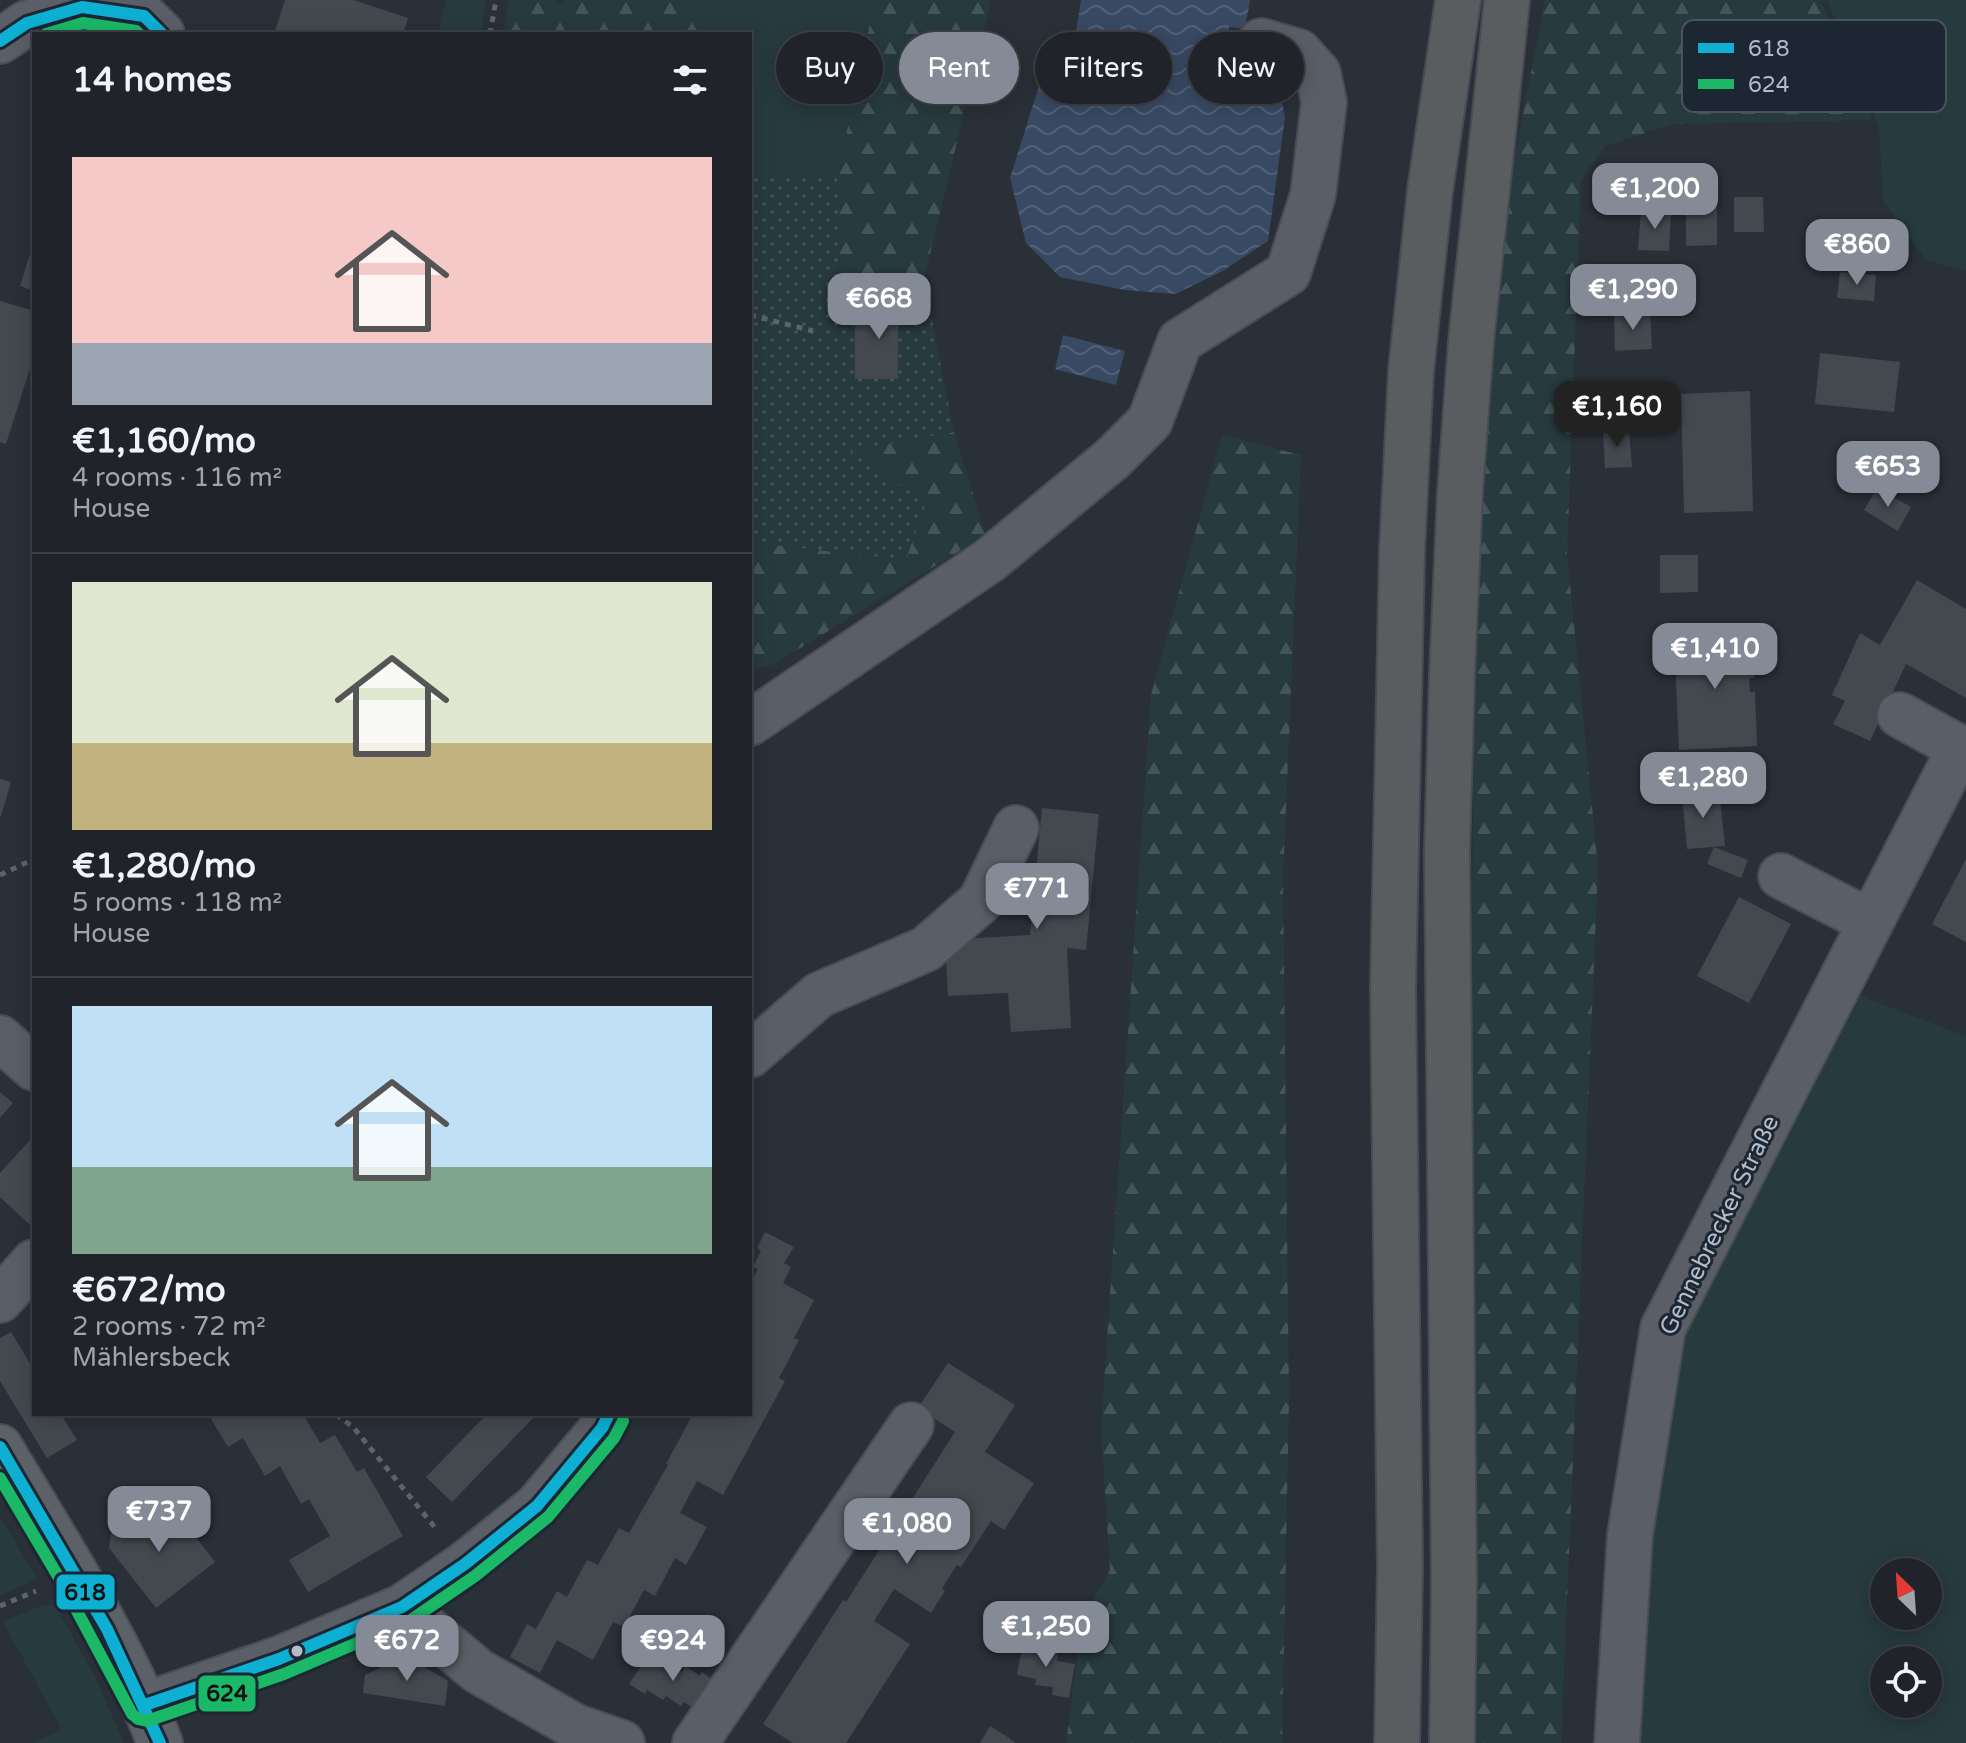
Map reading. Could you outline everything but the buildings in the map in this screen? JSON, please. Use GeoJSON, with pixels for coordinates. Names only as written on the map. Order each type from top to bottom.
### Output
{"type":"FeatureCollection","features":[{"type":"Feature","properties":{"kind":"highway"},"geometry":{"type":"LineString","coordinates":[[1397,1743],[1400,1567],[1393,988],[1402,550],[1411,371],[1430,191],[1458,0]]}},
{"type":"Feature","properties":{"kind":"highway"},"geometry":{"type":"LineString","coordinates":[[1452,1743],[1454,1584],[1447,852],[1452,675],[1460,492],[1471,342],[1507,0]]}},
{"type":"Feature","properties":{"kind":"main road"},"geometry":{"type":"LineString","coordinates":[[0,1447],[76,1575],[153,1724]]}},
{"type":"Feature","properties":{"kind":"street"},"geometry":{"type":"LineString","coordinates":[[0,41],[27,23],[82,7],[156,17]]}},
{"type":"Feature","properties":{"kind":"street"},"geometry":{"type":"LineString","coordinates":[[752,722],[990,560],[1112,459],[1150,421],[1180,341],[1288,273],[1313,195],[1324,102],[1318,73],[1304,58]]}},
{"type":"Feature","properties":{"kind":"street"},"geometry":{"type":"LineString","coordinates":[[1900,715],[1963,754]]}},
{"type":"Feature","properties":{"kind":"street","name":"Gennebrecker Straße"},"geometry":{"type":"LineString","coordinates":[[1617,1743],[1630,1535],[1663,1328],[1871,922],[1963,754]]}},
{"type":"Feature","properties":{"kind":"street"},"geometry":{"type":"LineString","coordinates":[[752,1053],[819,995],[926,949],[981,901],[1016,828]]}},
{"type":"Feature","properties":{"kind":"street"},"geometry":{"type":"LineString","coordinates":[[1781,876],[1871,922]]}},
{"type":"Feature","properties":{"kind":"street"},"geometry":{"type":"LineString","coordinates":[[0,1038],[32,1066]]}},
{"type":"Feature","properties":{"kind":"street"},"geometry":{"type":"LineString","coordinates":[[0,1300],[32,1264]]}},
{"type":"Feature","properties":{"kind":"street"},"geometry":{"type":"LineString","coordinates":[[153,1724],[279,1659],[402,1607],[465,1564],[537,1506],[602,1428],[608,1416]]}},
{"type":"Feature","properties":{"kind":"street"},"geometry":{"type":"LineString","coordinates":[[695,1743],[911,1425]]}},
{"type":"Feature","properties":{"kind":"street"},"geometry":{"type":"LineString","coordinates":[[402,1607],[478,1671],[576,1727],[622,1743]]}},
{"type":"Feature","properties":{"kind":"path"},"geometry":{"type":"LineString","coordinates":[[490,32],[496,0]]}},
{"type":"Feature","properties":{"kind":"path"},"geometry":{"type":"LineString","coordinates":[[752,316],[813,331]]}},
{"type":"Feature","properties":{"kind":"path"},"geometry":{"type":"LineString","coordinates":[[0,875],[32,860]]}},
{"type":"Feature","properties":{"kind":"path"},"geometry":{"type":"LineString","coordinates":[[339,1416],[354,1428],[465,1564]]}},
{"type":"Feature","properties":{"kind":"path"},"geometry":{"type":"LineString","coordinates":[[0,1606],[32,1592]]}},
{"type":"Feature","properties":{"kind":"green space"},"geometry":{"type":"Polygon","coordinates":[[[446,0],[486,0],[481,32],[438,32],[446,0]]]}},
{"type":"Feature","properties":{"kind":"green space"},"geometry":{"type":"Polygon","coordinates":[[[508,0],[555,0],[563,4],[566,0],[709,0],[697,32],[504,32],[508,0]]]}},
{"type":"Feature","properties":{"kind":"green space"},"geometry":{"type":"Polygon","coordinates":[[[709,0],[875,0],[868,32],[776,32],[776,104],[853,104],[837,177],[752,177],[752,32],[697,32],[709,0]]]}},
{"type":"Feature","properties":{"kind":"green space"},"geometry":{"type":"Polygon","coordinates":[[[875,0],[991,0],[983,32],[899,32],[899,104],[966,104],[924,279],[840,278],[837,177],[853,104],[883,104],[883,32],[868,32],[875,0]]]}},
{"type":"Feature","properties":{"kind":"green space"},"geometry":{"type":"Polygon","coordinates":[[[1545,0],[1815,0],[1824,7],[1830,20],[1682,20],[1682,112],[1870,112],[1873,120],[1673,124],[1605,146],[1581,180],[1567,554],[1598,868],[1561,1743],[1464,1743],[1476,513],[1506,203],[1545,0]]]}},
{"type":"Feature","properties":{"kind":"green space"},"geometry":{"type":"Polygon","coordinates":[[[1827,0],[1966,0],[1966,272],[1925,259],[1883,201],[1879,128],[1872,112],[1946,112],[1946,20],[1835,20],[1827,0]]]}},
{"type":"Feature","properties":{"kind":"green space"},"geometry":{"type":"Polygon","coordinates":[[[752,177],[837,177],[840,277],[924,279],[954,432],[851,451],[926,503],[906,560],[752,542],[752,177]]]}},
{"type":"Feature","properties":{"kind":"green space"},"geometry":{"type":"Polygon","coordinates":[[[954,432],[986,535],[774,664],[752,670],[752,542],[905,560],[850,451],[954,432]]]}},
{"type":"Feature","properties":{"kind":"green space"},"geometry":{"type":"Polygon","coordinates":[[[1222,435],[1301,455],[1283,877],[1289,1401],[1282,1743],[1066,1743],[1082,1618],[1110,1570],[1101,1427],[1151,695],[1222,435]]]}},
{"type":"Feature","properties":{"kind":"green space"},"geometry":{"type":"Polygon","coordinates":[[[1850,992],[1966,1036],[1966,1743],[1639,1743],[1635,1587],[1674,1346],[1850,992]]]}},
{"type":"Feature","properties":{"kind":"green space"},"geometry":{"type":"Polygon","coordinates":[[[0,1517],[38,1579],[0,1595],[0,1517]]]}},
{"type":"Feature","properties":{"kind":"green space"},"geometry":{"type":"Polygon","coordinates":[[[42,1605],[55,1605],[96,1679],[124,1743],[33,1743],[62,1730],[3,1622],[42,1605]]]}},
{"type":"Feature","properties":{"kind":"water"},"geometry":{"type":"Polygon","coordinates":[[[1081,0],[1250,0],[1245,29],[1229,27],[1228,32],[1188,32],[1188,104],[1282,104],[1285,117],[1268,241],[1221,272],[1175,294],[1125,290],[1060,277],[1026,243],[1010,178],[1035,99],[1035,104],[1172,104],[1172,32],[1076,32],[1081,0]]]}},
{"type":"Feature","properties":{"kind":"water"},"geometry":{"type":"Polygon","coordinates":[[[1063,335],[1125,351],[1116,385],[1055,369],[1063,335]]]}},
{"type":"Feature","properties":{"kind":"transit line","name":"618"},"geometry":{"type":"LineString","coordinates":[[0,41],[27,23],[82,7],[144,16],[160,32]]}},
{"type":"Feature","properties":{"kind":"transit line","name":"624"},"geometry":{"type":"LineString","coordinates":[[53,32],[83,23],[137,32]]}},
{"type":"Feature","properties":{"kind":"transit line","name":"618"},"geometry":{"type":"LineString","coordinates":[[145,1705],[279,1659],[402,1607],[465,1564],[537,1506],[602,1428],[608,1416]]}},
{"type":"Feature","properties":{"kind":"transit line","name":"624"},"geometry":{"type":"LineString","coordinates":[[0,1478],[62,1583],[132,1714],[147,1721],[284,1674],[411,1620],[475,1576],[548,1517],[614,1438],[623,1421]]}},
{"type":"Feature","properties":{"kind":"transit line","name":"618"},"geometry":{"type":"LineString","coordinates":[[0,1447],[107,1629],[160,1743]]}}]}
